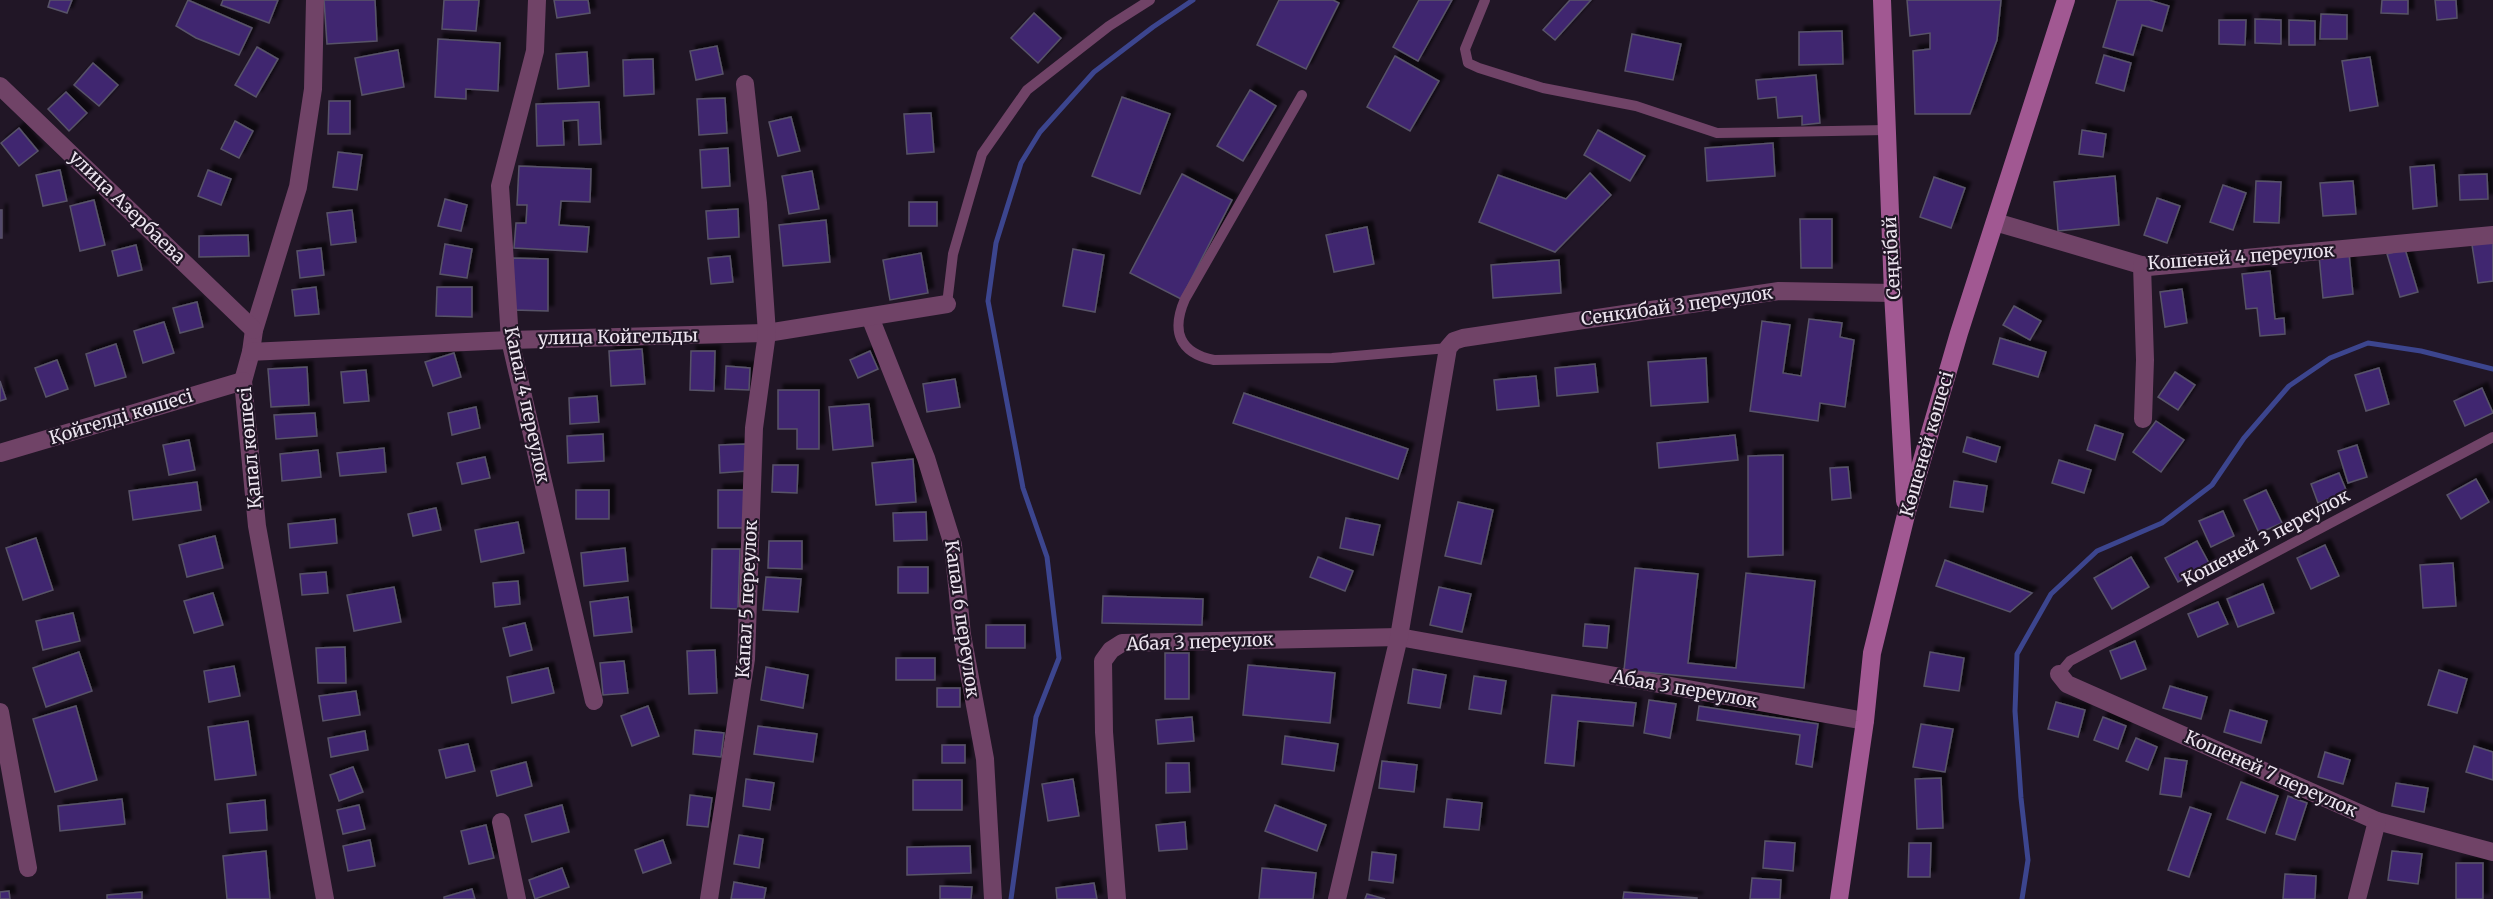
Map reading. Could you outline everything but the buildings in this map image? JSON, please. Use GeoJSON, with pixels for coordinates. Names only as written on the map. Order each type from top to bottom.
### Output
{"type":"FeatureCollection","features":[{"type":"Feature","properties":{"kind":"main road","name":"Сеңкібай"},"geometry":{"type":"LineString","coordinates":[[1881,0],[1893,293],[1906,515]]}},
{"type":"Feature","properties":{"kind":"main road","name":"Көшеней көшесі"},"geometry":{"type":"LineString","coordinates":[[1839,899],[1865,721],[1872,653],[1906,515],[1995,222],[2066,0]]}},
{"type":"Feature","properties":{"kind":"street","name":"Қапал көшесі"},"geometry":{"type":"LineString","coordinates":[[315,0],[313,89],[298,187],[254,330],[243,381],[257,526],[325,899]]}},
{"type":"Feature","properties":{"kind":"street","name":"Капал 4 переулок"},"geometry":{"type":"LineString","coordinates":[[537,0],[536,51],[500,186],[510,340],[594,701]]}},
{"type":"Feature","properties":{"kind":"street","name":"Капал 5 переулок"},"geometry":{"type":"LineString","coordinates":[[709,899],[746,659],[754,428],[767,333],[758,203],[745,84]]}},
{"type":"Feature","properties":{"kind":"street","name":"улица Азербаева"},"geometry":{"type":"LineString","coordinates":[[0,86],[254,330]]}},
{"type":"Feature","properties":{"kind":"street","name":"Кошеней 4 переулок"},"geometry":{"type":"LineString","coordinates":[[1995,222],[2148,267],[2493,235]]}},
{"type":"Feature","properties":{"kind":"street"},"geometry":{"type":"LineString","coordinates":[[2142,265],[2145,360],[2143,419]]}},
{"type":"Feature","properties":{"kind":"street","name":"Сенкибай 3 переулок"},"geometry":{"type":"LineString","coordinates":[[1455,343],[1779,291],[1893,293]]}},
{"type":"Feature","properties":{"kind":"street","name":"улица Койгельды"},"geometry":{"type":"LineString","coordinates":[[251,352],[510,340],[767,333],[947,304]]}},
{"type":"Feature","properties":{"kind":"street","name":"Капал 6 переулок"},"geometry":{"type":"LineString","coordinates":[[870,317],[926,458],[953,545],[962,635],[985,759],[993,899]]}},
{"type":"Feature","properties":{"kind":"street"},"geometry":{"type":"LineString","coordinates":[[1337,899],[1399,637],[1455,343]]}},
{"type":"Feature","properties":{"kind":"street","name":"Қойгелді көшесі"},"geometry":{"type":"LineString","coordinates":[[0,453],[243,381]]}},
{"type":"Feature","properties":{"kind":"street","name":"Абая 3 переулок"},"geometry":{"type":"LineString","coordinates":[[1117,899],[1104,732],[1103,661],[1111,650],[1122,643],[1399,637],[1865,721]]}},
{"type":"Feature","properties":{"kind":"street","name":"Кошеней 7 переулок"},"geometry":{"type":"LineString","coordinates":[[2059,674],[2067,684],[2377,821],[2493,852]]}},
{"type":"Feature","properties":{"kind":"street"},"geometry":{"type":"LineString","coordinates":[[0,712],[28,868]]}},
{"type":"Feature","properties":{"kind":"street"},"geometry":{"type":"LineString","coordinates":[[2357,899],[2377,821]]}},
{"type":"Feature","properties":{"kind":"street"},"geometry":{"type":"LineString","coordinates":[[501,822],[517,899]]}},
{"type":"Feature","properties":{"kind":"lane"},"geometry":{"type":"LineString","coordinates":[[947,304],[952,254],[982,154],[1027,90],[1109,26],[1150,0]]}},
{"type":"Feature","properties":{"kind":"lane"},"geometry":{"type":"LineString","coordinates":[[1485,0],[1465,49],[1468,63],[1479,68],[1543,88],[1636,106],[1717,133],[1886,130]]}},
{"type":"Feature","properties":{"kind":"lane"},"geometry":{"type":"LineString","coordinates":[[1302,95],[1179,312],[1179,337],[1186,349],[1198,357],[1214,360],[1332,358],[1455,343]]}},
{"type":"Feature","properties":{"kind":"lane","name":"Кошеней 3 переулок"},"geometry":{"type":"LineString","coordinates":[[2059,674],[2070,661],[2493,437]]}},
{"type":"Feature","properties":{"kind":"waterway"},"geometry":{"type":"LineString","coordinates":[[1011,899],[1036,717],[1059,658],[1047,557],[1023,488],[988,301],[996,243],[1021,163],[1040,132],[1094,72],[1193,0]]}},
{"type":"Feature","properties":{"kind":"waterway"},"geometry":{"type":"LineString","coordinates":[[2022,899],[2028,860],[2015,711],[2017,654],[2051,594],[2097,551],[2162,523],[2212,485],[2244,438],[2289,386],[2330,358],[2368,343],[2421,351],[2493,369]]}}]}
